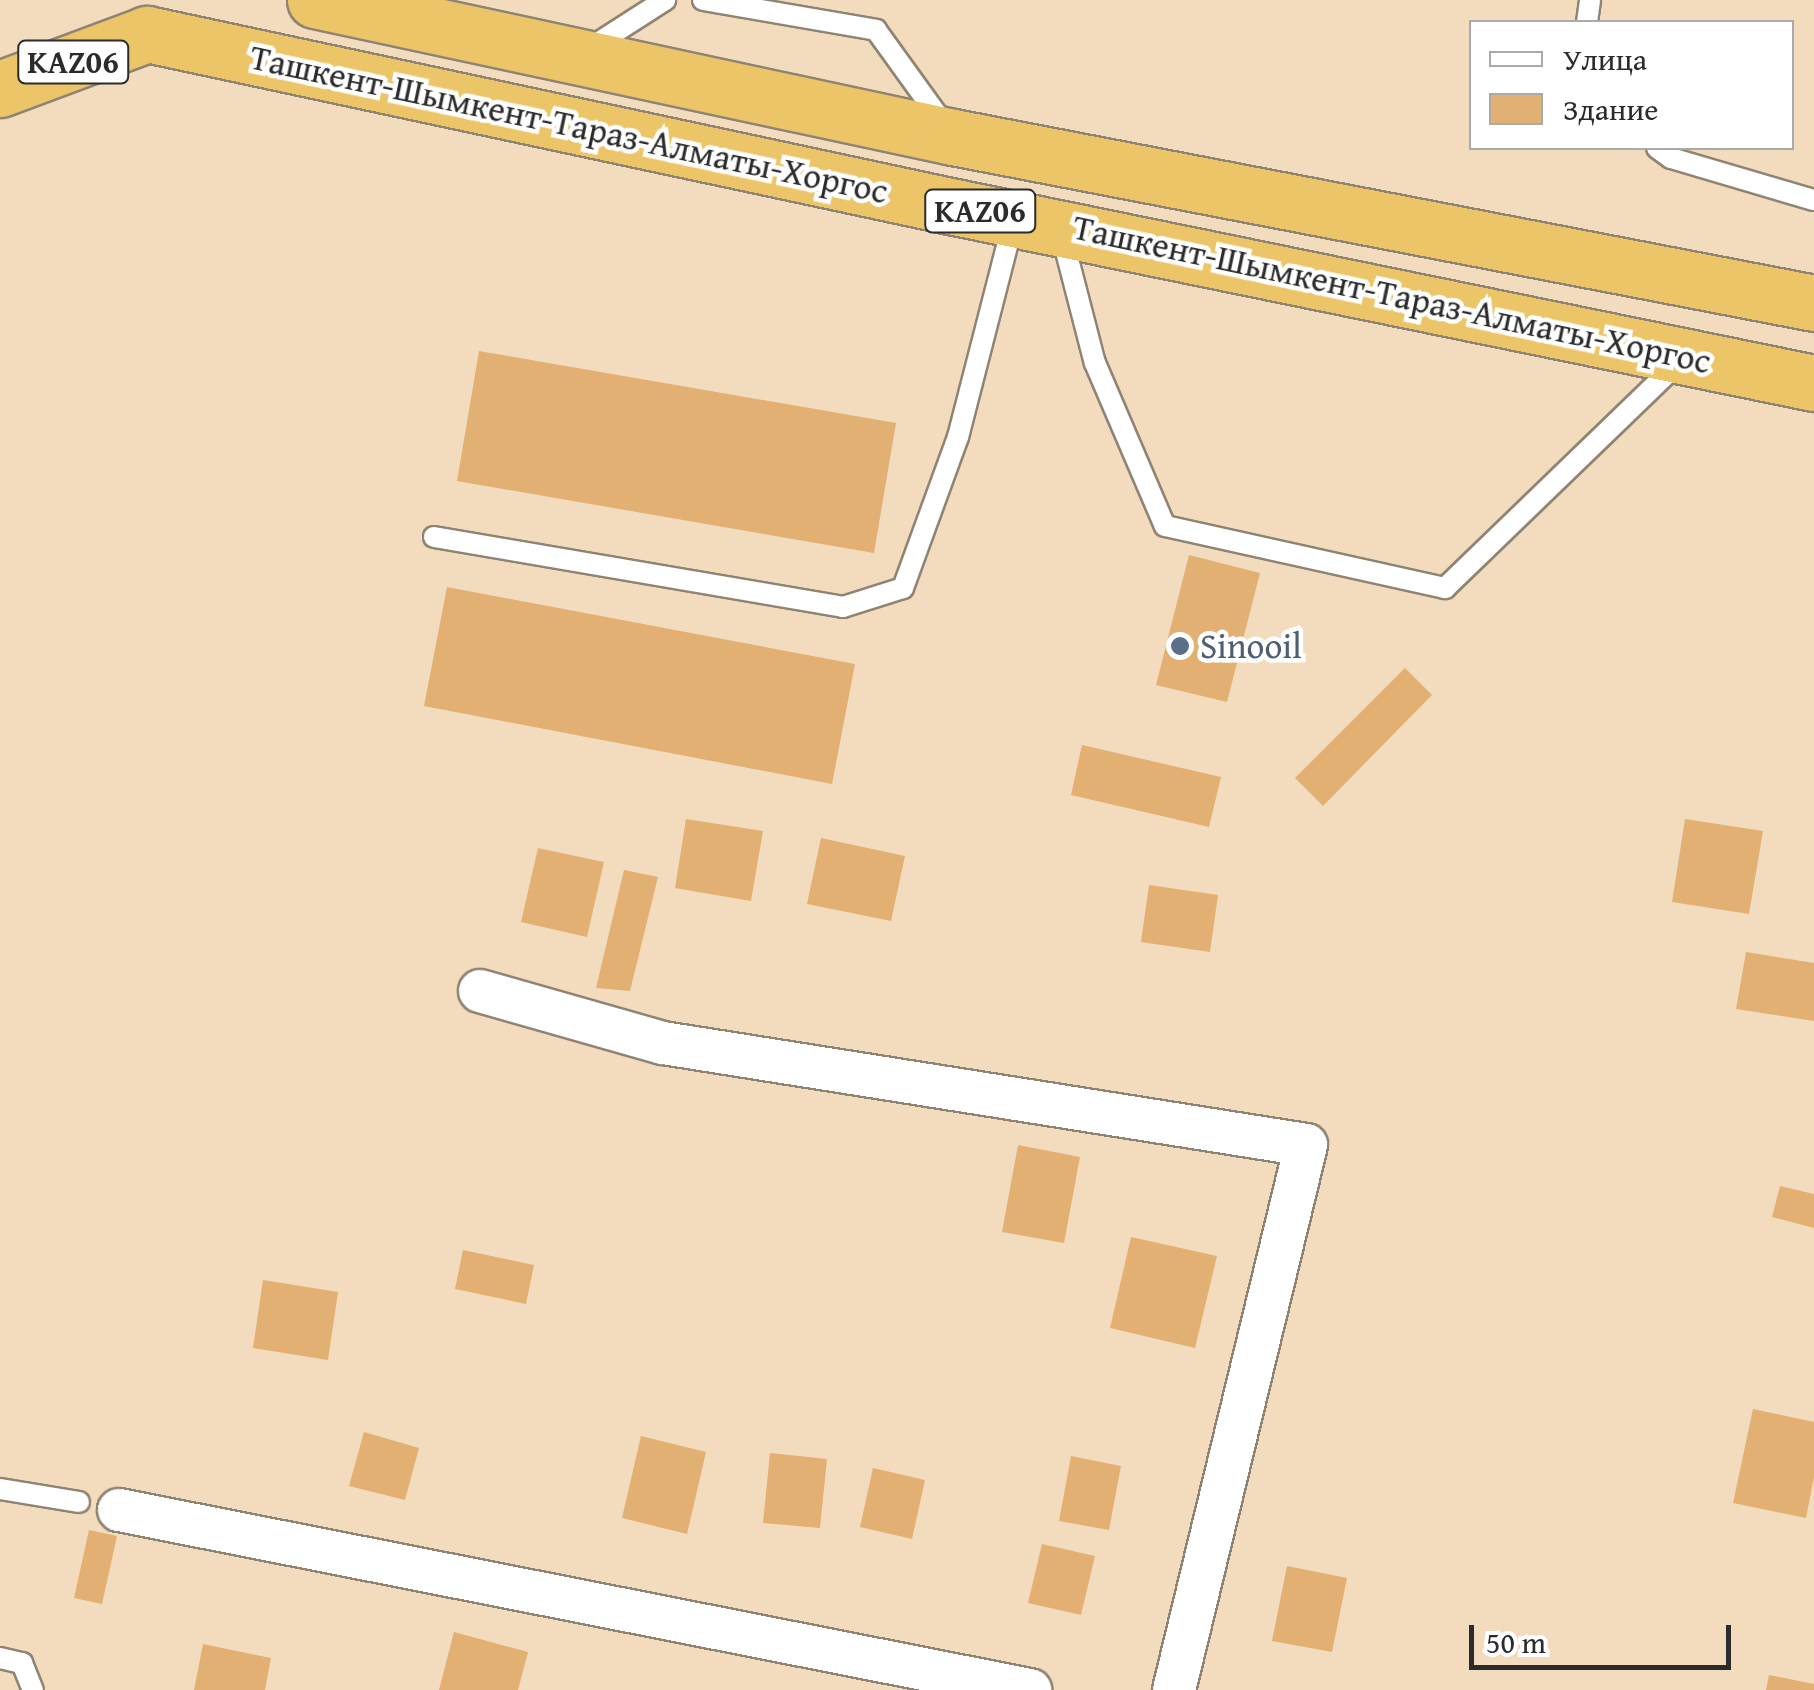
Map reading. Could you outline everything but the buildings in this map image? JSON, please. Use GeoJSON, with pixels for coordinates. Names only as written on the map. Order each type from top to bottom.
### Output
{"type":"FeatureCollection","features":[{"type":"Feature","properties":{"kind":"highway","name":"Ташкент-Шымкент-Тараз-Алматы-Хоргос"},"geometry":{"type":"LineString","coordinates":[[316,0],[952,137],[1814,303]]}},
{"type":"Feature","properties":{"kind":"highway","name":"Ташкент-Шымкент-Тараз-Алматы-Хоргос"},"geometry":{"type":"LineString","coordinates":[[0,89],[147,34],[1814,382]]}},
{"type":"Feature","properties":{"kind":"street"},"geometry":{"type":"LineString","coordinates":[[480,990],[663,1043],[1306,1145],[1174,1690]]}},
{"type":"Feature","properties":{"kind":"street"},"geometry":{"type":"LineString","coordinates":[[99,1506],[1030,1690]]}},
{"type":"Feature","properties":{"kind":"lane"},"geometry":{"type":"LineString","coordinates":[[574,58],[665,0]]}},
{"type":"Feature","properties":{"kind":"lane"},"geometry":{"type":"LineString","coordinates":[[703,0],[876,30],[952,137]]}},
{"type":"Feature","properties":{"kind":"lane"},"geometry":{"type":"LineString","coordinates":[[1660,150],[1671,158],[1814,200]]}},
{"type":"Feature","properties":{"kind":"lane"},"geometry":{"type":"LineString","coordinates":[[1037,221],[1164,526],[1446,588],[1687,355]]}},
{"type":"Feature","properties":{"kind":"lane"},"geometry":{"type":"LineString","coordinates":[[434,536],[843,607],[904,588],[1037,221]]}},
{"type":"Feature","properties":{"kind":"lane"},"geometry":{"type":"LineString","coordinates":[[0,1489],[99,1506]]}},
{"type":"Feature","properties":{"kind":"lane"},"geometry":{"type":"LineString","coordinates":[[0,1658],[22,1663],[32,1690]]}},
{"type":"Feature","properties":{"kind":"place","name":"Sinooil"},"geometry":{"type":"Point","coordinates":[1180,646]}}]}
